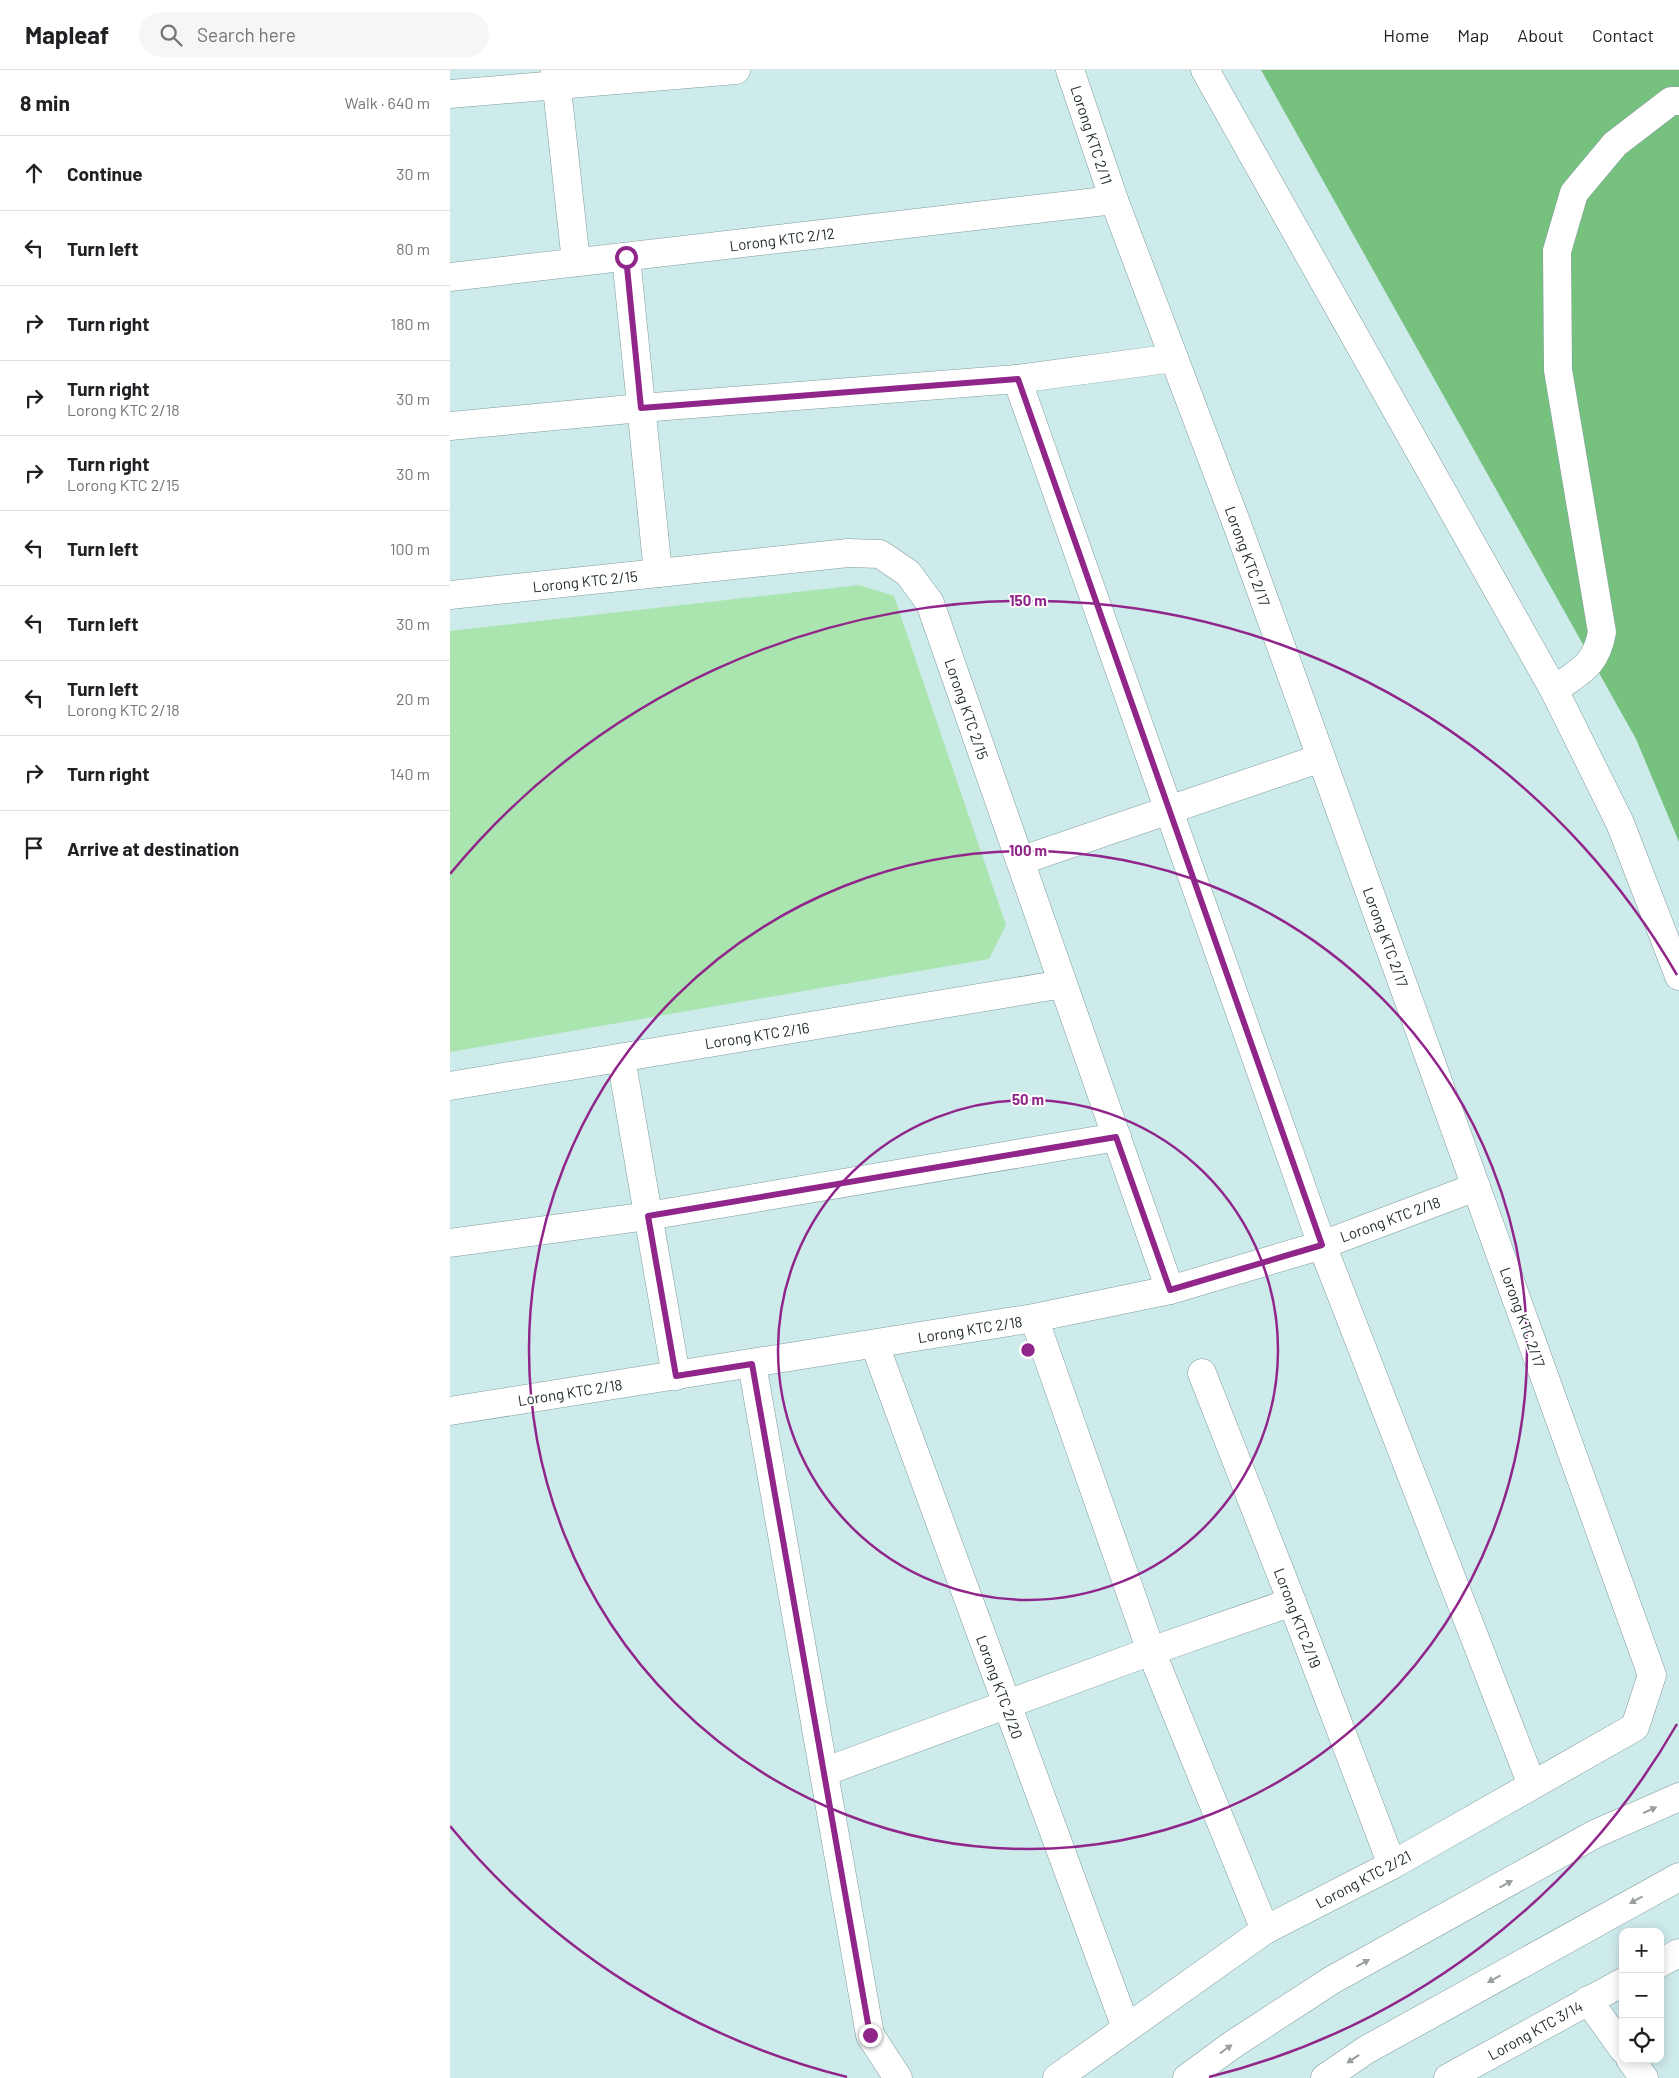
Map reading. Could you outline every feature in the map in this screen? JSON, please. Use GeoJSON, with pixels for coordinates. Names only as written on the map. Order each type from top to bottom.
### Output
{"type":"FeatureCollection","features":[{"type":"Feature","properties":{"kind":"street"},"geometry":{"type":"LineString","coordinates":[[450,94],[556,77],[736,70]]}},
{"type":"Feature","properties":{"kind":"street","name":"Lorong KTC 2/11"},"geometry":{"type":"LineString","coordinates":[[1070,70],[1114,200]]}},
{"type":"Feature","properties":{"kind":"street"},"geometry":{"type":"LineString","coordinates":[[1205,70],[1554,690],[1620,823],[1679,976]]}},
{"type":"Feature","properties":{"kind":"street"},"geometry":{"type":"LineString","coordinates":[[556,77],[576,262]]}},
{"type":"Feature","properties":{"kind":"street"},"geometry":{"type":"LineString","coordinates":[[1554,690],[1591,663],[1599,650],[1602,632],[1558,370],[1557,251],[1574,193],[1615,144],[1671,101],[1679,101]]}},
{"type":"Feature","properties":{"kind":"street","name":"Lorong KTC 2/12"},"geometry":{"type":"LineString","coordinates":[[450,277],[1114,200]]}},
{"type":"Feature","properties":{"kind":"street","name":"Lorong KTC 2/17"},"geometry":{"type":"LineString","coordinates":[[1114,200],[1321,758],[1652,1675]]}},
{"type":"Feature","properties":{"kind":"street"},"geometry":{"type":"LineString","coordinates":[[626,257],[658,573]]}},
{"type":"Feature","properties":{"kind":"street"},"geometry":{"type":"LineString","coordinates":[[450,426],[641,408],[1018,379],[1174,358]]}},
{"type":"Feature","properties":{"kind":"street"},"geometry":{"type":"LineString","coordinates":[[1018,379],[1322,1245],[1532,1785]]}},
{"type":"Feature","properties":{"kind":"street","name":"Lorong KTC 2/15"},"geometry":{"type":"LineString","coordinates":[[450,594],[848,552],[880,554],[908,573],[930,603],[1170,1290]]}},
{"type":"Feature","properties":{"kind":"street"},"geometry":{"type":"LineString","coordinates":[[1020,861],[1321,758]]}},
{"type":"Feature","properties":{"kind":"street","name":"Lorong KTC 2/16"},"geometry":{"type":"LineString","coordinates":[[450,1086],[1063,984]]}},
{"type":"Feature","properties":{"kind":"street"},"geometry":{"type":"LineString","coordinates":[[621,1058],[676,1376]]}},
{"type":"Feature","properties":{"kind":"street"},"geometry":{"type":"LineString","coordinates":[[450,1243],[648,1216],[1116,1137]]}},
{"type":"Feature","properties":{"kind":"street","name":"Lorong KTC 2/18"},"geometry":{"type":"LineString","coordinates":[[450,1411],[875,1345],[1034,1318],[1170,1290],[1322,1245],[1476,1187]]}},
{"type":"Feature","properties":{"kind":"street"},"geometry":{"type":"LineString","coordinates":[[1034,1318],[1151,1651],[1266,1930]]}},
{"type":"Feature","properties":{"kind":"street","name":"Lorong KTC 2/20"},"geometry":{"type":"LineString","coordinates":[[875,1345],[1126,2028]]}},
{"type":"Feature","properties":{"kind":"street"},"geometry":{"type":"LineString","coordinates":[[752,1364],[870,2035],[898,2078]]}},
{"type":"Feature","properties":{"kind":"street","name":"Lorong KTC 2/19"},"geometry":{"type":"LineString","coordinates":[[1202,1373],[1392,1865]]}},
{"type":"Feature","properties":{"kind":"street"},"geometry":{"type":"LineString","coordinates":[[824,1772],[1151,1651],[1292,1602]]}},
{"type":"Feature","properties":{"kind":"street","name":"Lorong KTC 2/21"},"geometry":{"type":"LineString","coordinates":[[1057,2078],[1266,1930],[1392,1865],[1635,1727],[1652,1675]]}},
{"type":"Feature","properties":{"kind":"street"},"geometry":{"type":"LineString","coordinates":[[1187,2078],[1232,2045],[1332,1980],[1596,1834],[1679,1797]]}},
{"type":"Feature","properties":{"kind":"street"},"geometry":{"type":"LineString","coordinates":[[1325,2078],[1366,2050],[1679,1877]]}},
{"type":"Feature","properties":{"kind":"street"},"geometry":{"type":"LineString","coordinates":[[1664,1961],[1679,1953]]}},
{"type":"Feature","properties":{"kind":"street","name":"Lorong KTC 3/14"},"geometry":{"type":"LineString","coordinates":[[1466,2074],[1588,2000],[1619,1984]]}},
{"type":"Feature","properties":{"kind":"street"},"geometry":{"type":"LineString","coordinates":[[1588,2000],[1619,2043]]}},
{"type":"Feature","properties":{"kind":"street"},"geometry":{"type":"LineString","coordinates":[[1633,2063],[1644,2078]]}},
{"type":"Feature","properties":{"kind":"green space"},"geometry":{"type":"Polygon","coordinates":[[[1261,70],[1679,70],[1679,842],[1636,739],[1261,70]]]}},
{"type":"Feature","properties":{"kind":"green space"},"geometry":{"type":"Polygon","coordinates":[[[859,585],[894,596],[1006,925],[989,959],[450,1052],[450,631],[859,585]]]}},
{"type":"Feature","properties":{"kind":"route"},"geometry":{"type":"LineString","coordinates":[[626,257],[641,408],[1018,379],[1322,1245],[1170,1290],[1116,1137],[648,1216],[676,1376],[752,1364],[870,2035]]}}]}
